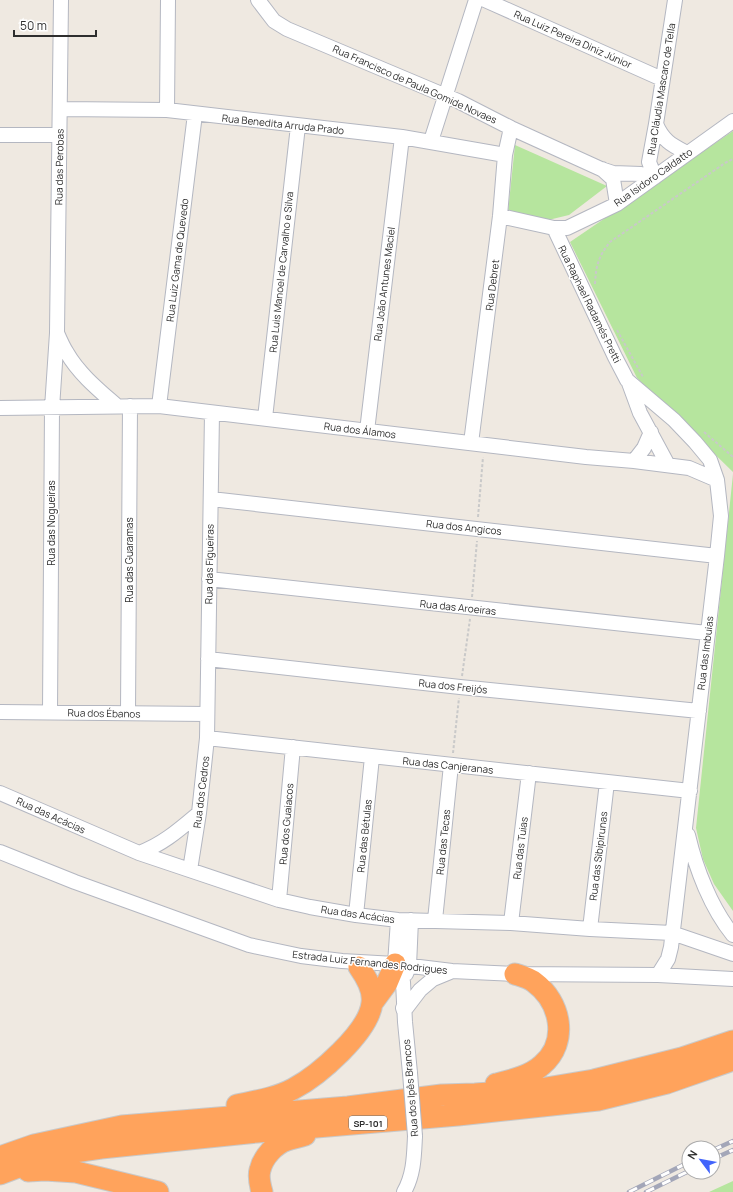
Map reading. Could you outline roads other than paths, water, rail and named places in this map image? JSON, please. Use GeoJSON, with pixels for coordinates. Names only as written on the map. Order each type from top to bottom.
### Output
{"type":"FeatureCollection","features":[{"type":"Feature","properties":{"kind":"highway"},"geometry":{"type":"LineString","coordinates":[[351,964],[368,981],[373,1002]]}},
{"type":"Feature","properties":{"kind":"highway"},"geometry":{"type":"LineString","coordinates":[[122,1126],[257,1101],[293,1089],[332,1061],[349,1043],[364,1023],[373,1002],[398,974]]}},
{"type":"Feature","properties":{"kind":"highway"},"geometry":{"type":"LineString","coordinates":[[442,1095],[518,1078],[532,1072],[542,1065],[551,1054],[557,1042],[559,1030],[558,1016],[553,1002],[533,981],[515,974]]}},
{"type":"Feature","properties":{"kind":"highway","name":"SP-101"},"geometry":{"type":"LineString","coordinates":[[0,1168],[34,1145],[122,1126],[348,1107],[442,1095],[534,1090],[594,1080],[682,1058],[733,1041]]}},
{"type":"Feature","properties":{"kind":"highway","name":"SP-101"},"geometry":{"type":"LineString","coordinates":[[0,1168],[68,1153],[100,1148],[257,1132],[466,1114],[598,1100],[667,1083],[733,1060]]}},
{"type":"Feature","properties":{"kind":"highway"},"geometry":{"type":"LineString","coordinates":[[262,1192],[260,1184],[260,1170],[267,1156],[274,1147],[286,1140],[345,1125]]}},
{"type":"Feature","properties":{"kind":"highway"},"geometry":{"type":"LineString","coordinates":[[0,1168],[76,1172],[158,1192]]}},
{"type":"Feature","properties":{"kind":"street","name":"Rua das Perobas"},"geometry":{"type":"LineString","coordinates":[[57,333],[61,0]]}},
{"type":"Feature","properties":{"kind":"street"},"geometry":{"type":"LineString","coordinates":[[167,110],[168,0]]}},
{"type":"Feature","properties":{"kind":"street","name":"Rua Francisco de Paula Gomide Novaes"},"geometry":{"type":"LineString","coordinates":[[258,0],[274,21],[287,29],[302,34],[445,97],[458,101],[511,128],[601,169],[613,173],[641,174],[655,177]]}},
{"type":"Feature","properties":{"kind":"street"},"geometry":{"type":"LineString","coordinates":[[431,141],[476,0]]}},
{"type":"Feature","properties":{"kind":"street","name":"Rua Luiz Pereira Diniz Júnior"},"geometry":{"type":"LineString","coordinates":[[485,0],[662,79]]}},
{"type":"Feature","properties":{"kind":"street","name":"Rua Cláudia Mascaro de Tella"},"geometry":{"type":"LineString","coordinates":[[655,177],[649,162],[675,0]]}},
{"type":"Feature","properties":{"kind":"street","name":"Rua Benedita Arruda Prado"},"geometry":{"type":"LineString","coordinates":[[60,109],[167,110],[402,137],[505,155]]}},
{"type":"Feature","properties":{"kind":"street","name":"Rua Luiz Gama de Quevedo"},"geometry":{"type":"LineString","coordinates":[[159,406],[195,114]]}},
{"type":"Feature","properties":{"kind":"street","name":"Rua Isidoro Caldatto"},"geometry":{"type":"LineString","coordinates":[[500,216],[554,228],[567,228],[617,204],[733,121]]}},
{"type":"Feature","properties":{"kind":"street"},"geometry":{"type":"LineString","coordinates":[[656,124],[660,133],[670,143],[687,153]]}},
{"type":"Feature","properties":{"kind":"street","name":"Rua Luis Manoel de Carvalho e Silva"},"geometry":{"type":"LineString","coordinates":[[265,418],[298,126]]}},
{"type":"Feature","properties":{"kind":"street","name":"Rua Debret"},"geometry":{"type":"LineString","coordinates":[[471,443],[500,216],[505,155],[511,128]]}},
{"type":"Feature","properties":{"kind":"street"},"geometry":{"type":"LineString","coordinates":[[0,135],[59,135]]}},
{"type":"Feature","properties":{"kind":"street","name":"Rua João Antunes Maciel"},"geometry":{"type":"LineString","coordinates":[[367,431],[402,137]]}},
{"type":"Feature","properties":{"kind":"street","name":"Rua Francisco de Paula Gomide Novaes"},"geometry":{"type":"LineString","coordinates":[[601,169],[613,179],[617,204]]}},
{"type":"Feature","properties":{"kind":"street","name":"Rua Raphael Radamés Pretti"},"geometry":{"type":"LineString","coordinates":[[554,228],[615,357],[628,380],[640,413],[668,465]]}},
{"type":"Feature","properties":{"kind":"street"},"geometry":{"type":"LineString","coordinates":[[57,333],[67,354],[95,387],[124,406]]}},
{"type":"Feature","properties":{"kind":"street","name":"Rua das Nogueiras"},"geometry":{"type":"LineString","coordinates":[[50,712],[52,408],[57,333]]}},
{"type":"Feature","properties":{"kind":"street","name":"Rua Raphael Radamés Pretti"},"geometry":{"type":"LineString","coordinates":[[628,380],[674,420],[695,442],[710,460],[717,480]]}},
{"type":"Feature","properties":{"kind":"street","name":"Rua das Guaramas"},"geometry":{"type":"LineString","coordinates":[[124,406],[128,713]]}},
{"type":"Feature","properties":{"kind":"street","name":"Rua dos Álamos"},"geometry":{"type":"LineString","coordinates":[[0,408],[159,406],[586,457],[668,465],[689,468],[717,480]]}},
{"type":"Feature","properties":{"kind":"street","name":"Rua das Figueiras"},"geometry":{"type":"LineString","coordinates":[[207,714],[212,413]]}},
{"type":"Feature","properties":{"kind":"street"},"geometry":{"type":"LineString","coordinates":[[634,461],[644,448],[651,432]]}},
{"type":"Feature","properties":{"kind":"street","name":"Rua das Imbuias"},"geometry":{"type":"LineString","coordinates":[[658,975],[668,959],[671,947],[686,825],[721,516],[717,480]]}},
{"type":"Feature","properties":{"kind":"street","name":"Rua dos Angicos"},"geometry":{"type":"LineString","coordinates":[[211,499],[717,556]]}},
{"type":"Feature","properties":{"kind":"street","name":"Rua das Aroeiras"},"geometry":{"type":"LineString","coordinates":[[209,579],[707,633]]}},
{"type":"Feature","properties":{"kind":"street","name":"Rua dos Freijós"},"geometry":{"type":"LineString","coordinates":[[208,659],[460,687],[699,711]]}},
{"type":"Feature","properties":{"kind":"street","name":"Rua dos Ébanos"},"geometry":{"type":"LineString","coordinates":[[0,712],[207,714]]}},
{"type":"Feature","properties":{"kind":"street","name":"Rua dos Cedros"},"geometry":{"type":"LineString","coordinates":[[190,870],[199,813],[207,738],[207,714]]}},
{"type":"Feature","properties":{"kind":"street","name":"Rua das Canjeranas"},"geometry":{"type":"LineString","coordinates":[[207,738],[372,757],[690,790]]}},
{"type":"Feature","properties":{"kind":"street","name":"Rua dos Guaiacos"},"geometry":{"type":"LineString","coordinates":[[279,900],[293,748]]}},
{"type":"Feature","properties":{"kind":"street","name":"Rua das Bétulas"},"geometry":{"type":"LineString","coordinates":[[356,915],[372,757]]}},
{"type":"Feature","properties":{"kind":"street","name":"Rua das Tecas"},"geometry":{"type":"LineString","coordinates":[[435,920],[451,764]]}},
{"type":"Feature","properties":{"kind":"street","name":"Rua das Tuias"},"geometry":{"type":"LineString","coordinates":[[511,924],[528,773]]}},
{"type":"Feature","properties":{"kind":"street","name":"Rua das Sibipirunas"},"geometry":{"type":"LineString","coordinates":[[590,929],[607,782]]}},
{"type":"Feature","properties":{"kind":"street","name":"Rua das Acácias"},"geometry":{"type":"LineString","coordinates":[[0,792],[139,853],[279,900],[310,907],[356,915],[404,920],[435,920],[672,933],[733,954]]}},
{"type":"Feature","properties":{"kind":"street"},"geometry":{"type":"LineString","coordinates":[[139,853],[152,848],[169,838],[199,813]]}},
{"type":"Feature","properties":{"kind":"street","name":"Rua das Imbuias"},"geometry":{"type":"LineString","coordinates":[[686,825],[692,854],[701,880],[719,914],[733,935]]}},
{"type":"Feature","properties":{"kind":"street","name":"Estrada Luiz Fernandes Rodrigues"},"geometry":{"type":"LineString","coordinates":[[0,852],[76,882],[249,945],[398,974],[452,971],[515,974],[658,975],[733,979]]}},
{"type":"Feature","properties":{"kind":"street"},"geometry":{"type":"LineString","coordinates":[[351,964],[368,970],[398,974],[404,920]]}},
{"type":"Feature","properties":{"kind":"street"},"geometry":{"type":"LineString","coordinates":[[404,1011],[420,990],[433,979],[452,971]]}},
{"type":"Feature","properties":{"kind":"street","name":"Rua dos Ipês Brancos"},"geometry":{"type":"LineString","coordinates":[[398,974],[398,996],[404,1011],[415,1136],[412,1173],[404,1192]]}},
{"type":"Feature","properties":{"kind":"railway"},"geometry":{"type":"LineString","coordinates":[[721,1146],[733,1141]]}},
{"type":"Feature","properties":{"kind":"railway"},"geometry":{"type":"LineString","coordinates":[[721,1155],[733,1150]]}},
{"type":"Feature","properties":{"kind":"railway"},"geometry":{"type":"LineString","coordinates":[[629,1192],[681,1166]]}},
{"type":"Feature","properties":{"kind":"railway"},"geometry":{"type":"LineString","coordinates":[[646,1192],[681,1175]]}}]}
